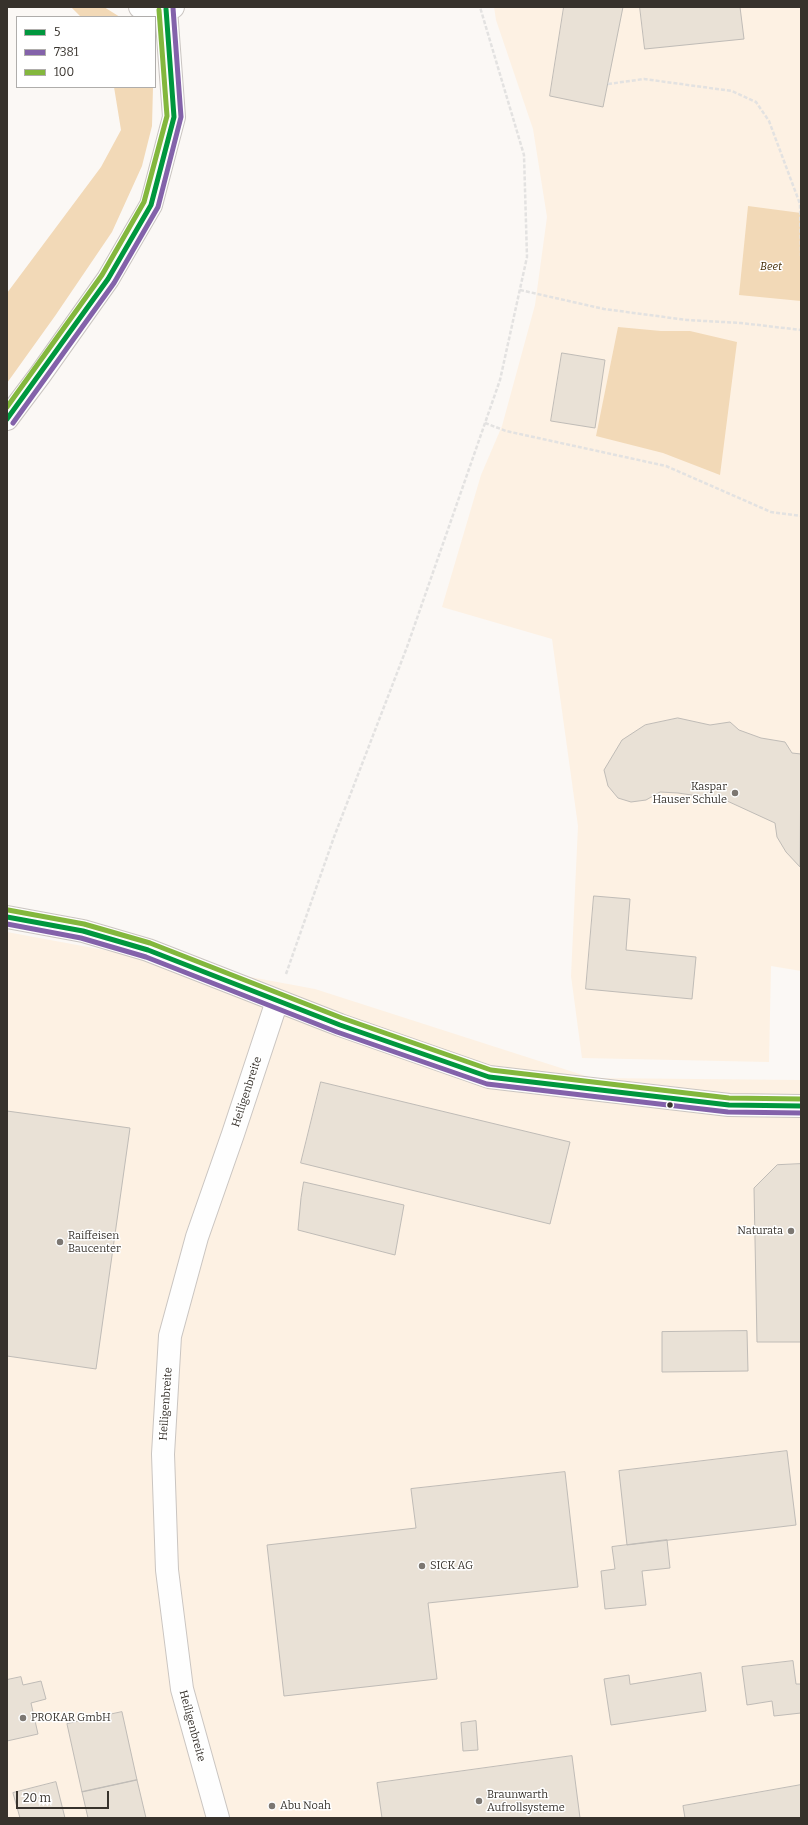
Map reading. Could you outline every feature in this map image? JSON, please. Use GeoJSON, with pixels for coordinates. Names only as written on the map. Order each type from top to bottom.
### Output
{"type":"FeatureCollection","features":[{"type":"Feature","properties":{"kind":"street"},"geometry":{"type":"LineString","coordinates":[[7,420],[108,279],[151,205],[174,117],[169,8],[147,9],[140,7]]}},
{"type":"Feature","properties":{"kind":"street"},"geometry":{"type":"LineString","coordinates":[[7,917],[83,931],[148,950],[340,1025],[489,1077],[722,1104],[801,1106]]}},
{"type":"Feature","properties":{"kind":"street","name":"Heiligenbreite"},"geometry":{"type":"LineString","coordinates":[[218,1818],[182,1689],[167,1570],[163,1454],[170,1336],[197,1237],[233,1134],[276,1001]]}},
{"type":"Feature","properties":{"kind":"path"},"geometry":{"type":"LineString","coordinates":[[276,1001],[334,837],[407,647],[500,380],[527,258],[524,155],[480,7]]}},
{"type":"Feature","properties":{"kind":"path"},"geometry":{"type":"LineString","coordinates":[[608,84],[644,79],[732,91],[756,102],[768,121],[800,204],[801,256]]}},
{"type":"Feature","properties":{"kind":"path"},"geometry":{"type":"LineString","coordinates":[[520,290],[619,311],[687,320],[741,323],[801,330]]}},
{"type":"Feature","properties":{"kind":"path"},"geometry":{"type":"LineString","coordinates":[[485,423],[506,431],[666,466],[771,512],[801,516]]}},
{"type":"Feature","properties":{"kind":"shaded area"},"geometry":{"type":"Polygon","coordinates":[[[494,7],[801,7],[801,971],[771,966],[769,1062],[582,1058],[571,976],[578,826],[552,639],[442,607],[481,475],[502,426],[535,305],[547,217],[533,129],[496,20],[494,7]]]}},
{"type":"Feature","properties":{"kind":"shaded area"},"geometry":{"type":"Polygon","coordinates":[[[7,932],[315,989],[592,1078],[801,1080],[801,1818],[7,1818],[7,932]]]}},
{"type":"Feature","properties":{"kind":"green space"},"geometry":{"type":"Polygon","coordinates":[[[71,7],[104,7],[118,16],[80,16],[71,7]]]}},
{"type":"Feature","properties":{"kind":"green space"},"geometry":{"type":"Polygon","coordinates":[[[114,88],[153,88],[152,126],[142,166],[112,232],[7,383],[7,293],[101,167],[121,130],[114,88]]]}},
{"type":"Feature","properties":{"kind":"green space","name":"Beet"},"geometry":{"type":"Polygon","coordinates":[[[748,206],[801,213],[801,301],[739,295],[748,206]]]}},
{"type":"Feature","properties":{"kind":"green space"},"geometry":{"type":"Polygon","coordinates":[[[618,327],[661,331],[690,331],[737,342],[720,475],[663,453],[596,436],[618,327]]]}},
{"type":"Feature","properties":{"kind":"building"},"geometry":{"type":"Polygon","coordinates":[[[564,7],[623,7],[603,107],[550,96],[564,7]]]}},
{"type":"Feature","properties":{"kind":"building"},"geometry":{"type":"Polygon","coordinates":[[[640,7],[740,7],[744,39],[645,49],[640,7]]]}},
{"type":"Feature","properties":{"kind":"building"},"geometry":{"type":"Polygon","coordinates":[[[562,353],[605,360],[595,428],[551,421],[562,353]]]}},
{"type":"Feature","properties":{"kind":"building","name":"Kaspar Hauser Schule"},"geometry":{"type":"Polygon","coordinates":[[[678,718],[710,725],[730,722],[739,730],[761,738],[785,742],[792,753],[801,754],[800,867],[786,852],[777,837],[775,823],[725,800],[678,793],[660,792],[646,800],[631,802],[618,798],[608,786],[604,770],[622,740],[645,725],[678,718]]]}},
{"type":"Feature","properties":{"kind":"building"},"geometry":{"type":"Polygon","coordinates":[[[594,896],[630,899],[626,950],[696,957],[692,999],[586,989],[594,896]]]}},
{"type":"Feature","properties":{"kind":"building"},"geometry":{"type":"Polygon","coordinates":[[[321,1082],[570,1142],[550,1224],[301,1163],[321,1082]]]}},
{"type":"Feature","properties":{"kind":"building","name":"Raiffeisen Baucenter"},"geometry":{"type":"Polygon","coordinates":[[[7,1111],[130,1128],[96,1369],[7,1356],[7,1111]]]}},
{"type":"Feature","properties":{"kind":"building"},"geometry":{"type":"Polygon","coordinates":[[[801,1164],[801,1342],[757,1342],[754,1188],[777,1165],[801,1164]]]}},
{"type":"Feature","properties":{"kind":"building"},"geometry":{"type":"Polygon","coordinates":[[[304,1182],[404,1205],[395,1255],[298,1230],[304,1182]]]}},
{"type":"Feature","properties":{"kind":"building"},"geometry":{"type":"Polygon","coordinates":[[[747,1331],[748,1371],[662,1372],[662,1332],[747,1331]]]}},
{"type":"Feature","properties":{"kind":"building"},"geometry":{"type":"Polygon","coordinates":[[[787,1451],[796,1525],[627,1545],[619,1471],[787,1451]]]}},
{"type":"Feature","properties":{"kind":"building","name":"SICK AG"},"geometry":{"type":"Polygon","coordinates":[[[565,1472],[578,1587],[428,1603],[437,1679],[284,1696],[267,1545],[416,1528],[411,1489],[565,1472]]]}},
{"type":"Feature","properties":{"kind":"building"},"geometry":{"type":"Polygon","coordinates":[[[667,1540],[670,1568],[642,1571],[646,1605],[605,1609],[601,1571],[615,1569],[612,1547],[667,1540]]]}},
{"type":"Feature","properties":{"kind":"building"},"geometry":{"type":"Polygon","coordinates":[[[793,1661],[796,1684],[801,1684],[801,1713],[774,1716],[772,1701],[747,1705],[742,1667],[793,1661]]]}},
{"type":"Feature","properties":{"kind":"building"},"geometry":{"type":"Polygon","coordinates":[[[701,1673],[706,1711],[611,1725],[604,1679],[629,1675],[630,1684],[701,1673]]]}},
{"type":"Feature","properties":{"kind":"building"},"geometry":{"type":"Polygon","coordinates":[[[21,1677],[23,1685],[41,1681],[46,1699],[31,1703],[38,1734],[7,1741],[7,1680],[21,1677]]]}},
{"type":"Feature","properties":{"kind":"building"},"geometry":{"type":"Polygon","coordinates":[[[122,1712],[137,1780],[82,1792],[67,1724],[122,1712]]]}},
{"type":"Feature","properties":{"kind":"building"},"geometry":{"type":"Polygon","coordinates":[[[476,1721],[478,1750],[463,1751],[461,1723],[476,1721]]]}},
{"type":"Feature","properties":{"kind":"building","name":"Braunwarth Aufrollsysteme"},"geometry":{"type":"Polygon","coordinates":[[[572,1756],[580,1818],[382,1818],[377,1783],[572,1756]]]}},
{"type":"Feature","properties":{"kind":"building"},"geometry":{"type":"Polygon","coordinates":[[[137,1780],[146,1818],[88,1818],[82,1792],[137,1780]]]}},
{"type":"Feature","properties":{"kind":"building"},"geometry":{"type":"Polygon","coordinates":[[[56,1782],[65,1818],[20,1818],[13,1793],[56,1782]]]}},
{"type":"Feature","properties":{"kind":"building"},"geometry":{"type":"Polygon","coordinates":[[[801,1785],[801,1818],[685,1818],[683,1806],[801,1785]]]}},
{"type":"Feature","properties":{"kind":"transit line","name":"7381"},"geometry":{"type":"LineString","coordinates":[[13,423],[114,283],[158,207],[181,117],[173,8]]}},
{"type":"Feature","properties":{"kind":"transit line","name":"5"},"geometry":{"type":"LineString","coordinates":[[7,419],[108,279],[151,205],[174,117],[166,9]]}},
{"type":"Feature","properties":{"kind":"transit line","name":"100"},"geometry":{"type":"LineString","coordinates":[[7,407],[102,275],[144,202],[167,116],[159,10]]}},
{"type":"Feature","properties":{"kind":"transit line","name":"100"},"geometry":{"type":"LineString","coordinates":[[8,910],[84,924],[150,943],[342,1018],[491,1070],[729,1098],[801,1099]]}},
{"type":"Feature","properties":{"kind":"transit line","name":"5"},"geometry":{"type":"LineString","coordinates":[[7,917],[83,931],[148,950],[340,1025],[489,1077],[729,1105],[801,1106]]}},
{"type":"Feature","properties":{"kind":"transit line","name":"7381"},"geometry":{"type":"LineString","coordinates":[[7,924],[81,938],[146,957],[337,1032],[487,1084],[728,1112],[801,1113]]}},
{"type":"Feature","properties":{"kind":"place","name":"Kaspar Hauser Schule"},"geometry":{"type":"Point","coordinates":[735,793]}},
{"type":"Feature","properties":{"kind":"place","name":"Naturata"},"geometry":{"type":"Point","coordinates":[791,1231]}},
{"type":"Feature","properties":{"kind":"place","name":"Raiffeisen Baucenter"},"geometry":{"type":"Point","coordinates":[60,1242]}},
{"type":"Feature","properties":{"kind":"place","name":"SICK AG"},"geometry":{"type":"Point","coordinates":[422,1566]}},
{"type":"Feature","properties":{"kind":"place","name":"PROKAR GmbH"},"geometry":{"type":"Point","coordinates":[23,1718]}},
{"type":"Feature","properties":{"kind":"place","name":"Braunwarth Aufrollsysteme"},"geometry":{"type":"Point","coordinates":[479,1801]}},
{"type":"Feature","properties":{"kind":"place","name":"Abu Noah"},"geometry":{"type":"Point","coordinates":[272,1806]}}]}
